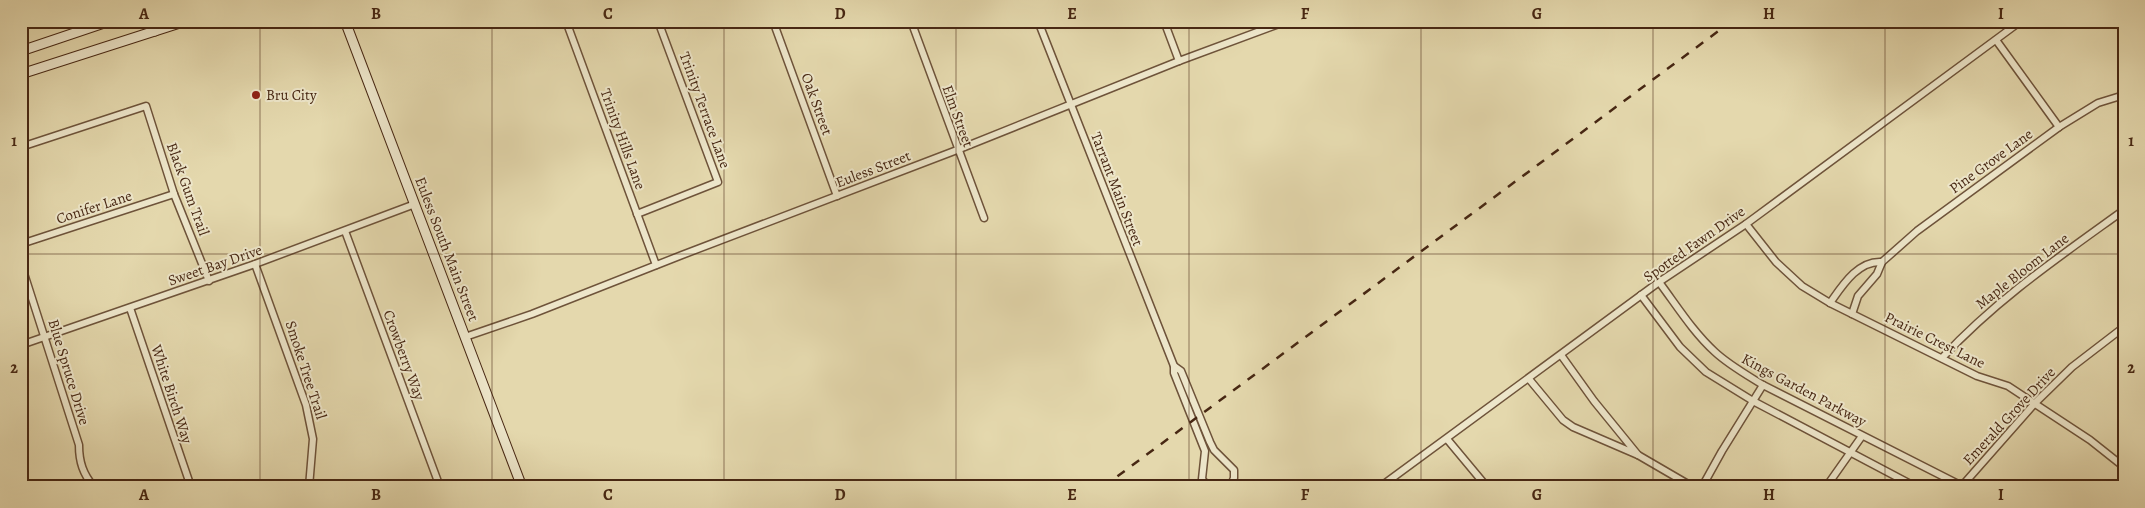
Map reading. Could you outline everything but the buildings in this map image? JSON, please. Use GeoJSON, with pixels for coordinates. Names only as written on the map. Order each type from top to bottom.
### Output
{"type":"FeatureCollection","features":[{"type":"Feature","properties":{"kind":"street"},"geometry":{"type":"LineString","coordinates":[[21,51],[110,21]]}},
{"type":"Feature","properties":{"kind":"street"},"geometry":{"type":"LineString","coordinates":[[152,21],[155,31]]}},
{"type":"Feature","properties":{"kind":"street"},"geometry":{"type":"LineString","coordinates":[[21,74],[186,21]]}},
{"type":"Feature","properties":{"kind":"street","name":"Euless South Main Street"},"geometry":{"type":"LineString","coordinates":[[345,21],[522,487]]}},
{"type":"Feature","properties":{"kind":"street","name":"Trinity Hills Lane"},"geometry":{"type":"LineString","coordinates":[[566,21],[656,265]]}},
{"type":"Feature","properties":{"kind":"street","name":"Trinity Terrace Lane"},"geometry":{"type":"LineString","coordinates":[[637,214],[718,182],[658,21]]}},
{"type":"Feature","properties":{"kind":"street","name":"Oak Street"},"geometry":{"type":"LineString","coordinates":[[773,21],[837,196]]}},
{"type":"Feature","properties":{"kind":"street","name":"Elm Street"},"geometry":{"type":"LineString","coordinates":[[911,21],[957,150],[984,218]]}},
{"type":"Feature","properties":{"kind":"street","name":"Tarrant Main Street"},"geometry":{"type":"LineString","coordinates":[[1038,21],[1174,366],[1181,371],[1194,413]]}},
{"type":"Feature","properties":{"kind":"street"},"geometry":{"type":"LineString","coordinates":[[1164,21],[1179,61]]}},
{"type":"Feature","properties":{"kind":"street","name":"Euless Street"},"geometry":{"type":"LineString","coordinates":[[465,337],[532,314],[957,150],[1179,61],[1288,21]]}},
{"type":"Feature","properties":{"kind":"street","name":"Spotted Fawn Drive"},"geometry":{"type":"LineString","coordinates":[[1380,487],[1641,295],[1746,224],[2021,21]]}},
{"type":"Feature","properties":{"kind":"street"},"geometry":{"type":"LineString","coordinates":[[1996,40],[2059,127]]}},
{"type":"Feature","properties":{"kind":"street","name":"Pine Grove Lane"},"geometry":{"type":"LineString","coordinates":[[1852,314],[1858,296],[1877,274],[1882,262],[1917,230],[2059,127],[2098,104],[2124,95]]}},
{"type":"Feature","properties":{"kind":"street","name":"Black Gum Trail"},"geometry":{"type":"LineString","coordinates":[[21,147],[146,106],[174,194],[209,281]]}},
{"type":"Feature","properties":{"kind":"street","name":"Conifer Lane"},"geometry":{"type":"LineString","coordinates":[[21,244],[174,194]]}},
{"type":"Feature","properties":{"kind":"street","name":"Sweet Bay Drive"},"geometry":{"type":"LineString","coordinates":[[21,345],[209,281],[415,204]]}},
{"type":"Feature","properties":{"kind":"street","name":"Maple Bloom Lane"},"geometry":{"type":"LineString","coordinates":[[1942,358],[1974,324],[2003,299],[2124,210]]}},
{"type":"Feature","properties":{"kind":"street","name":"Prairie Crest Lane"},"geometry":{"type":"LineString","coordinates":[[1746,224],[1776,262],[1802,286],[1852,314],[1977,376],[2008,386],[2090,440],[2124,467]]}},
{"type":"Feature","properties":{"kind":"street","name":"Crowberry Way"},"geometry":{"type":"LineString","coordinates":[[345,231],[440,487]]}},
{"type":"Feature","properties":{"kind":"street","name":"Pine Grove Lane"},"geometry":{"type":"LineString","coordinates":[[1830,302],[1845,282],[1858,270],[1872,261],[1882,262]]}},
{"type":"Feature","properties":{"kind":"street","name":"Blue Spruce Drive"},"geometry":{"type":"LineString","coordinates":[[21,264],[79,445],[85,476],[94,487]]}},
{"type":"Feature","properties":{"kind":"street","name":"Smoke Tree Trail"},"geometry":{"type":"LineString","coordinates":[[255,264],[306,405],[313,440],[309,487]]}},
{"type":"Feature","properties":{"kind":"street","name":"Kings Garden Parkway"},"geometry":{"type":"LineString","coordinates":[[1660,282],[1698,335],[1716,353],[1763,385],[1962,486]]}},
{"type":"Feature","properties":{"kind":"street"},"geometry":{"type":"LineString","coordinates":[[1641,295],[1680,347],[1692,360],[1713,377],[1752,402],[1916,487]]}},
{"type":"Feature","properties":{"kind":"street","name":"White Birch Way"},"geometry":{"type":"LineString","coordinates":[[130,308],[191,487]]}},
{"type":"Feature","properties":{"kind":"street","name":"Emerald Grove Drive"},"geometry":{"type":"LineString","coordinates":[[1962,486],[2035,403],[2072,366],[2124,327]]}},
{"type":"Feature","properties":{"kind":"street"},"geometry":{"type":"LineString","coordinates":[[1561,355],[1594,401],[1638,455]]}},
{"type":"Feature","properties":{"kind":"street"},"geometry":{"type":"LineString","coordinates":[[1529,379],[1563,420],[1573,427],[1638,455],[1693,487]]}},
{"type":"Feature","properties":{"kind":"street"},"geometry":{"type":"LineString","coordinates":[[1702,487],[1763,385]]}},
{"type":"Feature","properties":{"kind":"street"},"geometry":{"type":"LineString","coordinates":[[1194,413],[1214,450],[1234,470],[1234,478],[1229,487]]}},
{"type":"Feature","properties":{"kind":"street"},"geometry":{"type":"LineString","coordinates":[[1194,413],[1204,451],[1202,479],[1208,487]]}},
{"type":"Feature","properties":{"kind":"street"},"geometry":{"type":"LineString","coordinates":[[1826,487],[1862,436]]}},
{"type":"Feature","properties":{"kind":"street"},"geometry":{"type":"LineString","coordinates":[[1447,439],[1486,487]]}},
{"type":"Feature","properties":{"kind":"railway"},"geometry":{"type":"LineString","coordinates":[[1103,487],[1732,21]]}},
{"type":"Feature","properties":{"kind":"place","name":"Bru City"},"geometry":{"type":"Point","coordinates":[256,95]}}]}
